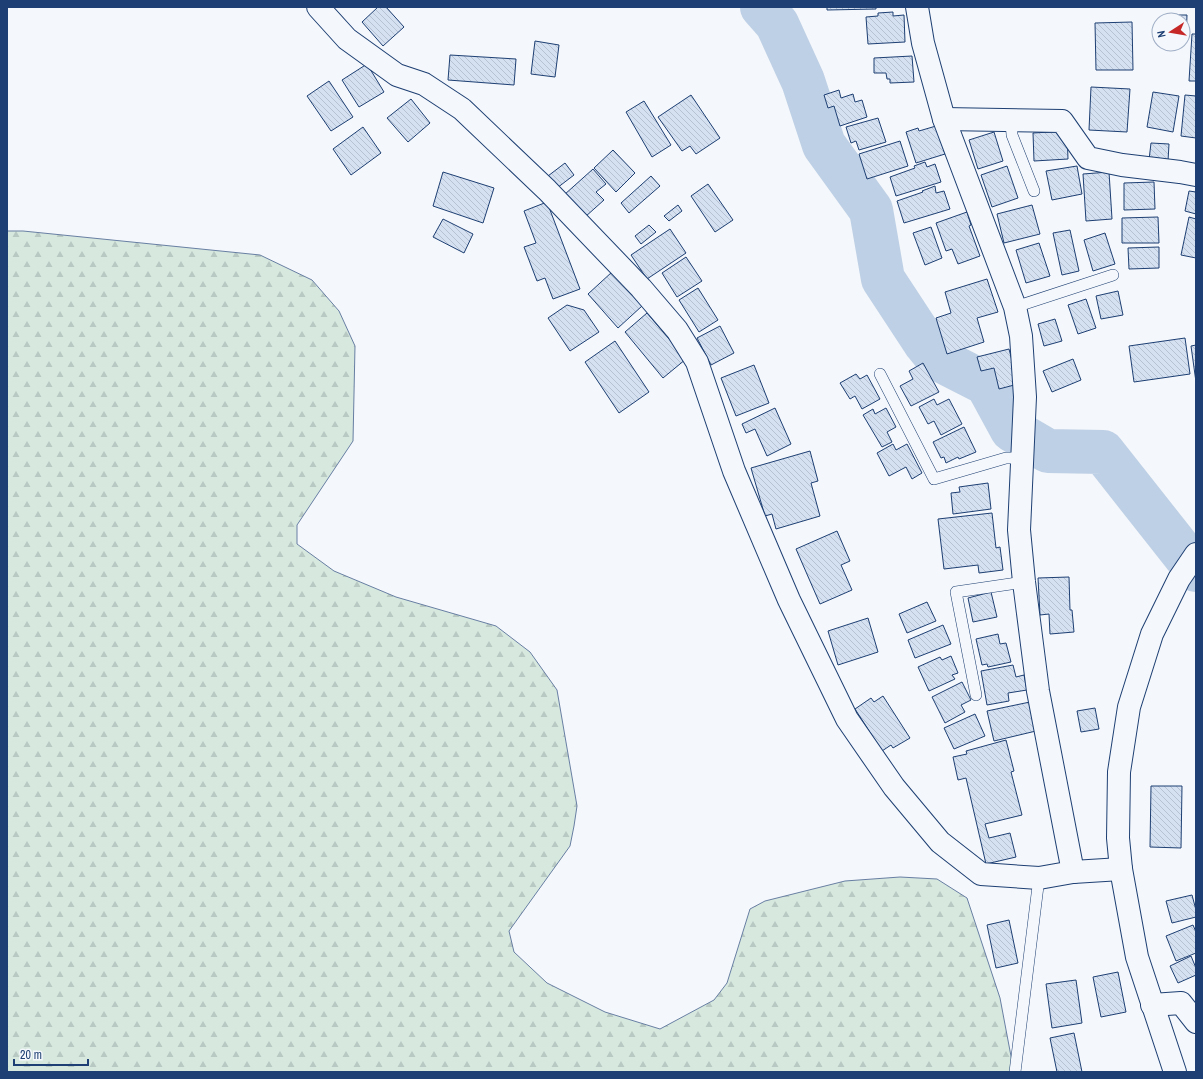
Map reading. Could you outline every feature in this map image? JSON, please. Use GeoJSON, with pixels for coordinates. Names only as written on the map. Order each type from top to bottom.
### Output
{"type":"FeatureCollection","features":[{"type":"Feature","properties":{"kind":"street"},"geometry":{"type":"LineString","coordinates":[[318,7],[347,39],[397,75],[424,84],[462,110],[547,190],[641,288],[677,330],[697,362],[734,471],[789,600],[847,719],[894,787],[940,842],[981,874],[1039,878],[1073,872],[1121,869]]}},
{"type":"Feature","properties":{"kind":"street"},"geometry":{"type":"LineString","coordinates":[[917,7],[923,42],[944,119],[1015,307],[1021,336],[1025,398],[1019,530],[1024,582],[1038,691],[1073,872]]}},
{"type":"Feature","properties":{"kind":"street"},"geometry":{"type":"LineString","coordinates":[[944,119],[1062,121],[1088,158],[1122,165],[1196,175]]}},
{"type":"Feature","properties":{"kind":"street"},"geometry":{"type":"LineString","coordinates":[[1175,1072],[1137,957],[1121,869],[1118,838],[1119,772],[1129,707],[1152,634],[1180,579],[1196,554]]}},
{"type":"Feature","properties":{"kind":"street"},"geometry":{"type":"LineString","coordinates":[[1152,1005],[1181,1003],[1196,1022]]}},
{"type":"Feature","properties":{"kind":"lane"},"geometry":{"type":"LineString","coordinates":[[1011,120],[1012,135],[1034,191]]}},
{"type":"Feature","properties":{"kind":"lane"},"geometry":{"type":"LineString","coordinates":[[1015,307],[1113,275]]}},
{"type":"Feature","properties":{"kind":"lane"},"geometry":{"type":"LineString","coordinates":[[880,374],[934,479],[1006,458],[1023,441]]}},
{"type":"Feature","properties":{"kind":"lane"},"geometry":{"type":"LineString","coordinates":[[976,695],[956,592],[1024,582]]}},
{"type":"Feature","properties":{"kind":"lane"},"geometry":{"type":"LineString","coordinates":[[1015,1072],[1039,878]]}},
{"type":"Feature","properties":{"kind":"green space"},"geometry":{"type":"Polygon","coordinates":[[[7,231],[23,231],[260,255],[312,280],[339,311],[355,346],[353,441],[297,525],[297,544],[334,571],[396,597],[496,626],[530,652],[557,690],[577,806],[574,826],[570,846],[509,931],[514,952],[547,983],[605,1012],[660,1029],[714,1000],[727,983],[750,909],[765,901],[845,881],[900,877],[937,879],[967,898],[1000,998],[1014,1072],[7,1072],[7,231]]]}},
{"type":"Feature","properties":{"kind":"building"},"geometry":{"type":"Polygon","coordinates":[[[378,7],[386,7],[404,27],[383,46],[362,22],[378,7]]]}},
{"type":"Feature","properties":{"kind":"building"},"geometry":{"type":"Polygon","coordinates":[[[827,7],[876,7],[876,9],[827,10],[827,7]]]}},
{"type":"Feature","properties":{"kind":"building"},"geometry":{"type":"Polygon","coordinates":[[[893,12],[893,16],[904,15],[905,42],[868,44],[866,17],[878,16],[878,13],[893,12]]]}},
{"type":"Feature","properties":{"kind":"building"},"geometry":{"type":"Polygon","coordinates":[[[1132,22],[1133,70],[1096,70],[1095,23],[1132,22]]]}},
{"type":"Feature","properties":{"kind":"building"},"geometry":{"type":"Polygon","coordinates":[[[1192,34],[1196,34],[1196,81],[1189,81],[1192,34]]]}},
{"type":"Feature","properties":{"kind":"building"},"geometry":{"type":"Polygon","coordinates":[[[535,41],[559,45],[555,77],[531,74],[535,41]]]}},
{"type":"Feature","properties":{"kind":"building"},"geometry":{"type":"Polygon","coordinates":[[[450,55],[516,59],[514,85],[448,80],[450,55]]]}},
{"type":"Feature","properties":{"kind":"building"},"geometry":{"type":"Polygon","coordinates":[[[912,56],[914,82],[890,83],[890,79],[887,79],[886,73],[874,73],[874,58],[912,56]]]}},
{"type":"Feature","properties":{"kind":"building"},"geometry":{"type":"Polygon","coordinates":[[[367,64],[384,92],[359,107],[342,80],[367,64]]]}},
{"type":"Feature","properties":{"kind":"building"},"geometry":{"type":"Polygon","coordinates":[[[329,81],[353,117],[331,131],[307,96],[329,81]]]}},
{"type":"Feature","properties":{"kind":"building"},"geometry":{"type":"Polygon","coordinates":[[[1091,87],[1130,89],[1127,132],[1089,130],[1091,87]]]}},
{"type":"Feature","properties":{"kind":"building"},"geometry":{"type":"Polygon","coordinates":[[[839,90],[841,98],[853,94],[855,102],[862,100],[867,117],[840,126],[834,106],[828,108],[824,95],[839,90]]]}},
{"type":"Feature","properties":{"kind":"building"},"geometry":{"type":"Polygon","coordinates":[[[1153,92],[1179,96],[1173,132],[1147,127],[1153,92]]]}},
{"type":"Feature","properties":{"kind":"building"},"geometry":{"type":"Polygon","coordinates":[[[691,95],[720,138],[696,154],[690,146],[682,151],[658,117],[691,95]]]}},
{"type":"Feature","properties":{"kind":"building"},"geometry":{"type":"Polygon","coordinates":[[[1185,95],[1196,96],[1196,138],[1181,136],[1185,95]]]}},
{"type":"Feature","properties":{"kind":"building"},"geometry":{"type":"Polygon","coordinates":[[[411,99],[430,123],[408,142],[387,118],[411,99]]]}},
{"type":"Feature","properties":{"kind":"building"},"geometry":{"type":"Polygon","coordinates":[[[644,101],[671,145],[652,157],[626,112],[644,101]]]}},
{"type":"Feature","properties":{"kind":"building"},"geometry":{"type":"Polygon","coordinates":[[[878,118],[886,142],[859,150],[856,141],[851,143],[846,127],[878,118]]]}},
{"type":"Feature","properties":{"kind":"building"},"geometry":{"type":"Polygon","coordinates":[[[936,126],[945,154],[916,163],[906,132],[918,128],[919,131],[936,126]]]}},
{"type":"Feature","properties":{"kind":"building"},"geometry":{"type":"Polygon","coordinates":[[[363,127],[381,153],[351,175],[333,149],[363,127]]]}},
{"type":"Feature","properties":{"kind":"building"},"geometry":{"type":"Polygon","coordinates":[[[1067,131],[1068,159],[1034,161],[1033,133],[1067,131]]]}},
{"type":"Feature","properties":{"kind":"building"},"geometry":{"type":"Polygon","coordinates":[[[994,132],[1003,161],[978,169],[969,140],[994,132]]]}},
{"type":"Feature","properties":{"kind":"building"},"geometry":{"type":"Polygon","coordinates":[[[900,141],[908,166],[867,179],[859,154],[900,141]]]}},
{"type":"Feature","properties":{"kind":"building"},"geometry":{"type":"Polygon","coordinates":[[[1151,143],[1169,144],[1168,161],[1149,160],[1151,143]]]}},
{"type":"Feature","properties":{"kind":"building"},"geometry":{"type":"Polygon","coordinates":[[[613,150],[635,173],[616,192],[594,168],[613,150]]]}},
{"type":"Feature","properties":{"kind":"building"},"geometry":{"type":"Polygon","coordinates":[[[925,162],[927,167],[935,164],[941,182],[896,196],[890,177],[915,168],[914,166],[925,162]]]}},
{"type":"Feature","properties":{"kind":"building"},"geometry":{"type":"Polygon","coordinates":[[[565,163],[574,175],[557,188],[548,176],[565,163]]]}},
{"type":"Feature","properties":{"kind":"building"},"geometry":{"type":"Polygon","coordinates":[[[1007,166],[1018,198],[992,207],[981,175],[1007,166]]]}},
{"type":"Feature","properties":{"kind":"building"},"geometry":{"type":"Polygon","coordinates":[[[1077,166],[1082,194],[1052,200],[1046,171],[1077,166]]]}},
{"type":"Feature","properties":{"kind":"building"},"geometry":{"type":"Polygon","coordinates":[[[593,169],[606,184],[596,192],[604,200],[585,217],[564,195],[593,169]]]}},
{"type":"Feature","properties":{"kind":"building"},"geometry":{"type":"Polygon","coordinates":[[[443,172],[494,188],[483,223],[433,206],[443,172]]]}},
{"type":"Feature","properties":{"kind":"building"},"geometry":{"type":"Polygon","coordinates":[[[1109,172],[1112,219],[1086,221],[1083,174],[1109,172]]]}},
{"type":"Feature","properties":{"kind":"building"},"geometry":{"type":"Polygon","coordinates":[[[651,176],[660,186],[629,213],[621,203],[651,176]]]}},
{"type":"Feature","properties":{"kind":"building"},"geometry":{"type":"Polygon","coordinates":[[[1154,182],[1155,209],[1124,210],[1124,183],[1154,182]]]}},
{"type":"Feature","properties":{"kind":"building"},"geometry":{"type":"Polygon","coordinates":[[[708,184],[733,220],[715,232],[691,196],[708,184]]]}},
{"type":"Feature","properties":{"kind":"building"},"geometry":{"type":"Polygon","coordinates":[[[935,186],[936,193],[944,191],[950,209],[904,223],[897,201],[935,186]]]}},
{"type":"Feature","properties":{"kind":"building"},"geometry":{"type":"Polygon","coordinates":[[[1189,191],[1196,192],[1196,214],[1185,211],[1189,191]]]}},
{"type":"Feature","properties":{"kind":"building"},"geometry":{"type":"Polygon","coordinates":[[[547,202],[580,289],[553,299],[545,278],[537,281],[524,247],[536,243],[524,211],[547,202]]]}},
{"type":"Feature","properties":{"kind":"building"},"geometry":{"type":"Polygon","coordinates":[[[678,205],[682,211],[669,221],[664,216],[678,205]]]}},
{"type":"Feature","properties":{"kind":"building"},"geometry":{"type":"Polygon","coordinates":[[[1032,205],[1040,234],[1004,243],[997,214],[1032,205]]]}},
{"type":"Feature","properties":{"kind":"building"},"geometry":{"type":"Polygon","coordinates":[[[967,212],[971,225],[969,226],[980,256],[958,264],[952,249],[946,251],[936,223],[967,212]]]}},
{"type":"Feature","properties":{"kind":"building"},"geometry":{"type":"Polygon","coordinates":[[[1158,217],[1159,243],[1122,243],[1122,218],[1158,217]]]}},
{"type":"Feature","properties":{"kind":"building"},"geometry":{"type":"Polygon","coordinates":[[[1189,217],[1196,219],[1196,258],[1181,255],[1189,217]]]}},
{"type":"Feature","properties":{"kind":"building"},"geometry":{"type":"Polygon","coordinates":[[[443,219],[473,234],[464,253],[433,237],[443,219]]]}},
{"type":"Feature","properties":{"kind":"building"},"geometry":{"type":"Polygon","coordinates":[[[649,225],[656,232],[641,244],[635,236],[649,225]]]}},
{"type":"Feature","properties":{"kind":"building"},"geometry":{"type":"Polygon","coordinates":[[[931,227],[942,258],[925,265],[913,233],[931,227]]]}},
{"type":"Feature","properties":{"kind":"building"},"geometry":{"type":"Polygon","coordinates":[[[670,229],[686,253],[647,279],[631,255],[670,229]]]}},
{"type":"Feature","properties":{"kind":"building"},"geometry":{"type":"Polygon","coordinates":[[[1070,230],[1079,271],[1062,275],[1053,233],[1070,230]]]}},
{"type":"Feature","properties":{"kind":"building"},"geometry":{"type":"Polygon","coordinates":[[[1105,233],[1115,264],[1093,271],[1084,240],[1105,233]]]}},
{"type":"Feature","properties":{"kind":"building"},"geometry":{"type":"Polygon","coordinates":[[[1039,243],[1050,276],[1026,283],[1016,250],[1039,243]]]}},
{"type":"Feature","properties":{"kind":"building"},"geometry":{"type":"Polygon","coordinates":[[[1159,247],[1159,268],[1129,269],[1128,248],[1159,247]]]}},
{"type":"Feature","properties":{"kind":"building"},"geometry":{"type":"Polygon","coordinates":[[[686,257],[702,281],[677,297],[662,273],[686,257]]]}},
{"type":"Feature","properties":{"kind":"building"},"geometry":{"type":"Polygon","coordinates":[[[612,272],[642,306],[618,328],[588,294],[612,272]]]}},
{"type":"Feature","properties":{"kind":"building"},"geometry":{"type":"Polygon","coordinates":[[[987,279],[998,312],[977,318],[984,342],[947,354],[936,318],[951,313],[945,292],[987,279]]]}},
{"type":"Feature","properties":{"kind":"building"},"geometry":{"type":"Polygon","coordinates":[[[698,288],[718,320],[699,332],[679,300],[698,288]]]}},
{"type":"Feature","properties":{"kind":"building"},"geometry":{"type":"Polygon","coordinates":[[[1118,291],[1123,315],[1101,319],[1096,296],[1118,291]]]}},
{"type":"Feature","properties":{"kind":"building"},"geometry":{"type":"Polygon","coordinates":[[[1086,299],[1096,328],[1078,334],[1068,305],[1086,299]]]}},
{"type":"Feature","properties":{"kind":"building"},"geometry":{"type":"Polygon","coordinates":[[[567,305],[584,310],[599,332],[570,351],[548,318],[567,305]]]}},
{"type":"Feature","properties":{"kind":"building"},"geometry":{"type":"Polygon","coordinates":[[[647,313],[686,359],[663,378],[625,332],[647,313]]]}},
{"type":"Feature","properties":{"kind":"building"},"geometry":{"type":"Polygon","coordinates":[[[1055,319],[1062,341],[1044,346],[1038,324],[1055,319]]]}},
{"type":"Feature","properties":{"kind":"building"},"geometry":{"type":"Polygon","coordinates":[[[720,326],[734,353],[711,365],[697,338],[720,326]]]}},
{"type":"Feature","properties":{"kind":"building"},"geometry":{"type":"Polygon","coordinates":[[[1185,338],[1190,374],[1134,382],[1129,346],[1185,338]]]}},
{"type":"Feature","properties":{"kind":"building"},"geometry":{"type":"Polygon","coordinates":[[[615,341],[649,392],[619,413],[585,362],[615,341]]]}},
{"type":"Feature","properties":{"kind":"building"},"geometry":{"type":"Polygon","coordinates":[[[1196,345],[1196,382],[1191,346],[1196,345]]]}},
{"type":"Feature","properties":{"kind":"building"},"geometry":{"type":"Polygon","coordinates":[[[1009,349],[1018,384],[999,389],[994,368],[981,371],[977,357],[1009,349]]]}},
{"type":"Feature","properties":{"kind":"building"},"geometry":{"type":"Polygon","coordinates":[[[1073,359],[1081,380],[1052,392],[1043,371],[1073,359]]]}},
{"type":"Feature","properties":{"kind":"building"},"geometry":{"type":"Polygon","coordinates":[[[923,363],[939,392],[911,406],[900,386],[913,379],[909,371],[923,363]]]}},
{"type":"Feature","properties":{"kind":"building"},"geometry":{"type":"Polygon","coordinates":[[[754,365],[769,403],[736,416],[721,378],[754,365]]]}},
{"type":"Feature","properties":{"kind":"building"},"geometry":{"type":"Polygon","coordinates":[[[856,374],[860,379],[867,375],[880,399],[862,409],[855,396],[850,399],[840,383],[856,374]]]}},
{"type":"Feature","properties":{"kind":"building"},"geometry":{"type":"Polygon","coordinates":[[[934,399],[937,405],[949,399],[962,424],[941,435],[934,421],[928,424],[919,407],[934,399]]]}},
{"type":"Feature","properties":{"kind":"building"},"geometry":{"type":"Polygon","coordinates":[[[775,408],[791,444],[767,456],[755,429],[746,433],[742,424],[775,408]]]}},
{"type":"Feature","properties":{"kind":"building"},"geometry":{"type":"Polygon","coordinates":[[[886,408],[896,427],[887,432],[892,442],[882,447],[863,415],[873,409],[875,414],[886,408]]]}},
{"type":"Feature","properties":{"kind":"building"},"geometry":{"type":"Polygon","coordinates":[[[964,427],[976,452],[959,459],[958,457],[946,463],[944,457],[941,458],[933,442],[964,427]]]}},
{"type":"Feature","properties":{"kind":"building"},"geometry":{"type":"Polygon","coordinates":[[[893,444],[896,450],[907,444],[922,473],[912,479],[906,467],[889,476],[877,453],[893,444]]]}},
{"type":"Feature","properties":{"kind":"building"},"geometry":{"type":"Polygon","coordinates":[[[810,451],[818,481],[811,483],[820,516],[776,529],[772,514],[765,516],[751,468],[810,451]]]}},
{"type":"Feature","properties":{"kind":"building"},"geometry":{"type":"Polygon","coordinates":[[[988,483],[991,509],[953,514],[951,493],[960,492],[959,487],[988,483]]]}},
{"type":"Feature","properties":{"kind":"building"},"geometry":{"type":"Polygon","coordinates":[[[992,513],[996,548],[1000,547],[1003,570],[979,573],[978,565],[944,569],[938,519],[992,513]]]}},
{"type":"Feature","properties":{"kind":"building"},"geometry":{"type":"Polygon","coordinates":[[[837,531],[850,561],[841,565],[852,590],[820,604],[796,549],[837,531]]]}},
{"type":"Feature","properties":{"kind":"building"},"geometry":{"type":"Polygon","coordinates":[[[1069,577],[1070,610],[1072,610],[1074,632],[1050,634],[1049,614],[1040,615],[1038,578],[1069,577]]]}},
{"type":"Feature","properties":{"kind":"building"},"geometry":{"type":"Polygon","coordinates":[[[991,592],[997,617],[973,622],[968,598],[991,592]]]}},
{"type":"Feature","properties":{"kind":"building"},"geometry":{"type":"Polygon","coordinates":[[[927,602],[936,621],[907,633],[899,614],[927,602]]]}},
{"type":"Feature","properties":{"kind":"building"},"geometry":{"type":"Polygon","coordinates":[[[868,618],[878,652],[838,665],[828,631],[868,618]]]}},
{"type":"Feature","properties":{"kind":"building"},"geometry":{"type":"Polygon","coordinates":[[[943,625],[951,644],[915,658],[908,640],[943,625]]]}},
{"type":"Feature","properties":{"kind":"building"},"geometry":{"type":"Polygon","coordinates":[[[998,634],[1000,644],[1006,643],[1011,662],[988,667],[987,664],[982,665],[976,639],[998,634]]]}},
{"type":"Feature","properties":{"kind":"building"},"geometry":{"type":"Polygon","coordinates":[[[951,656],[958,673],[952,675],[955,679],[929,691],[918,667],[940,657],[942,660],[951,656]]]}},
{"type":"Feature","properties":{"kind":"building"},"geometry":{"type":"Polygon","coordinates":[[[1013,665],[1016,677],[1024,675],[1027,690],[1008,693],[1009,701],[987,705],[981,671],[1013,665]]]}},
{"type":"Feature","properties":{"kind":"building"},"geometry":{"type":"Polygon","coordinates":[[[962,682],[971,700],[961,705],[965,712],[945,723],[932,697],[962,682]]]}},
{"type":"Feature","properties":{"kind":"building"},"geometry":{"type":"Polygon","coordinates":[[[883,696],[910,738],[893,748],[891,745],[882,751],[855,709],[871,698],[874,702],[883,696]]]}},
{"type":"Feature","properties":{"kind":"building"},"geometry":{"type":"Polygon","coordinates":[[[1030,702],[1036,731],[994,741],[987,711],[1030,702]]]}},
{"type":"Feature","properties":{"kind":"building"},"geometry":{"type":"Polygon","coordinates":[[[1095,708],[1099,729],[1081,732],[1077,711],[1095,708]]]}},
{"type":"Feature","properties":{"kind":"building"},"geometry":{"type":"Polygon","coordinates":[[[975,714],[985,736],[954,749],[944,728],[975,714]]]}},
{"type":"Feature","properties":{"kind":"building"},"geometry":{"type":"Polygon","coordinates":[[[1006,740],[1014,771],[1011,772],[1022,815],[985,824],[989,838],[1010,833],[1016,857],[986,864],[966,778],[958,780],[953,757],[967,754],[966,751],[1006,740]]]}},
{"type":"Feature","properties":{"kind":"building"},"geometry":{"type":"Polygon","coordinates":[[[1151,786],[1182,786],[1181,848],[1150,847],[1151,786]]]}},
{"type":"Feature","properties":{"kind":"building"},"geometry":{"type":"Polygon","coordinates":[[[1192,895],[1196,910],[1196,917],[1172,923],[1166,901],[1192,895]]]}},
{"type":"Feature","properties":{"kind":"building"},"geometry":{"type":"Polygon","coordinates":[[[1009,920],[1018,963],[996,968],[987,925],[1009,920]]]}},
{"type":"Feature","properties":{"kind":"building"},"geometry":{"type":"Polygon","coordinates":[[[1193,925],[1196,932],[1196,953],[1176,961],[1166,936],[1193,925]]]}},
{"type":"Feature","properties":{"kind":"building"},"geometry":{"type":"Polygon","coordinates":[[[1191,956],[1196,968],[1196,975],[1178,983],[1170,966],[1191,956]]]}},
{"type":"Feature","properties":{"kind":"building"},"geometry":{"type":"Polygon","coordinates":[[[1118,972],[1126,1012],[1101,1017],[1093,977],[1118,972]]]}},
{"type":"Feature","properties":{"kind":"building"},"geometry":{"type":"Polygon","coordinates":[[[1076,980],[1082,1023],[1052,1028],[1046,984],[1076,980]]]}},
{"type":"Feature","properties":{"kind":"building"},"geometry":{"type":"Polygon","coordinates":[[[1074,1033],[1082,1072],[1057,1072],[1050,1038],[1074,1033]]]}},
{"type":"Feature","properties":{"kind":"waterway"},"geometry":{"type":"LineString","coordinates":[[762,7],[777,24],[803,81],[824,145],[871,210],[883,279],[925,343],[938,359],[987,384],[1012,430],[1048,451],[1103,452],[1196,570]]}}]}
